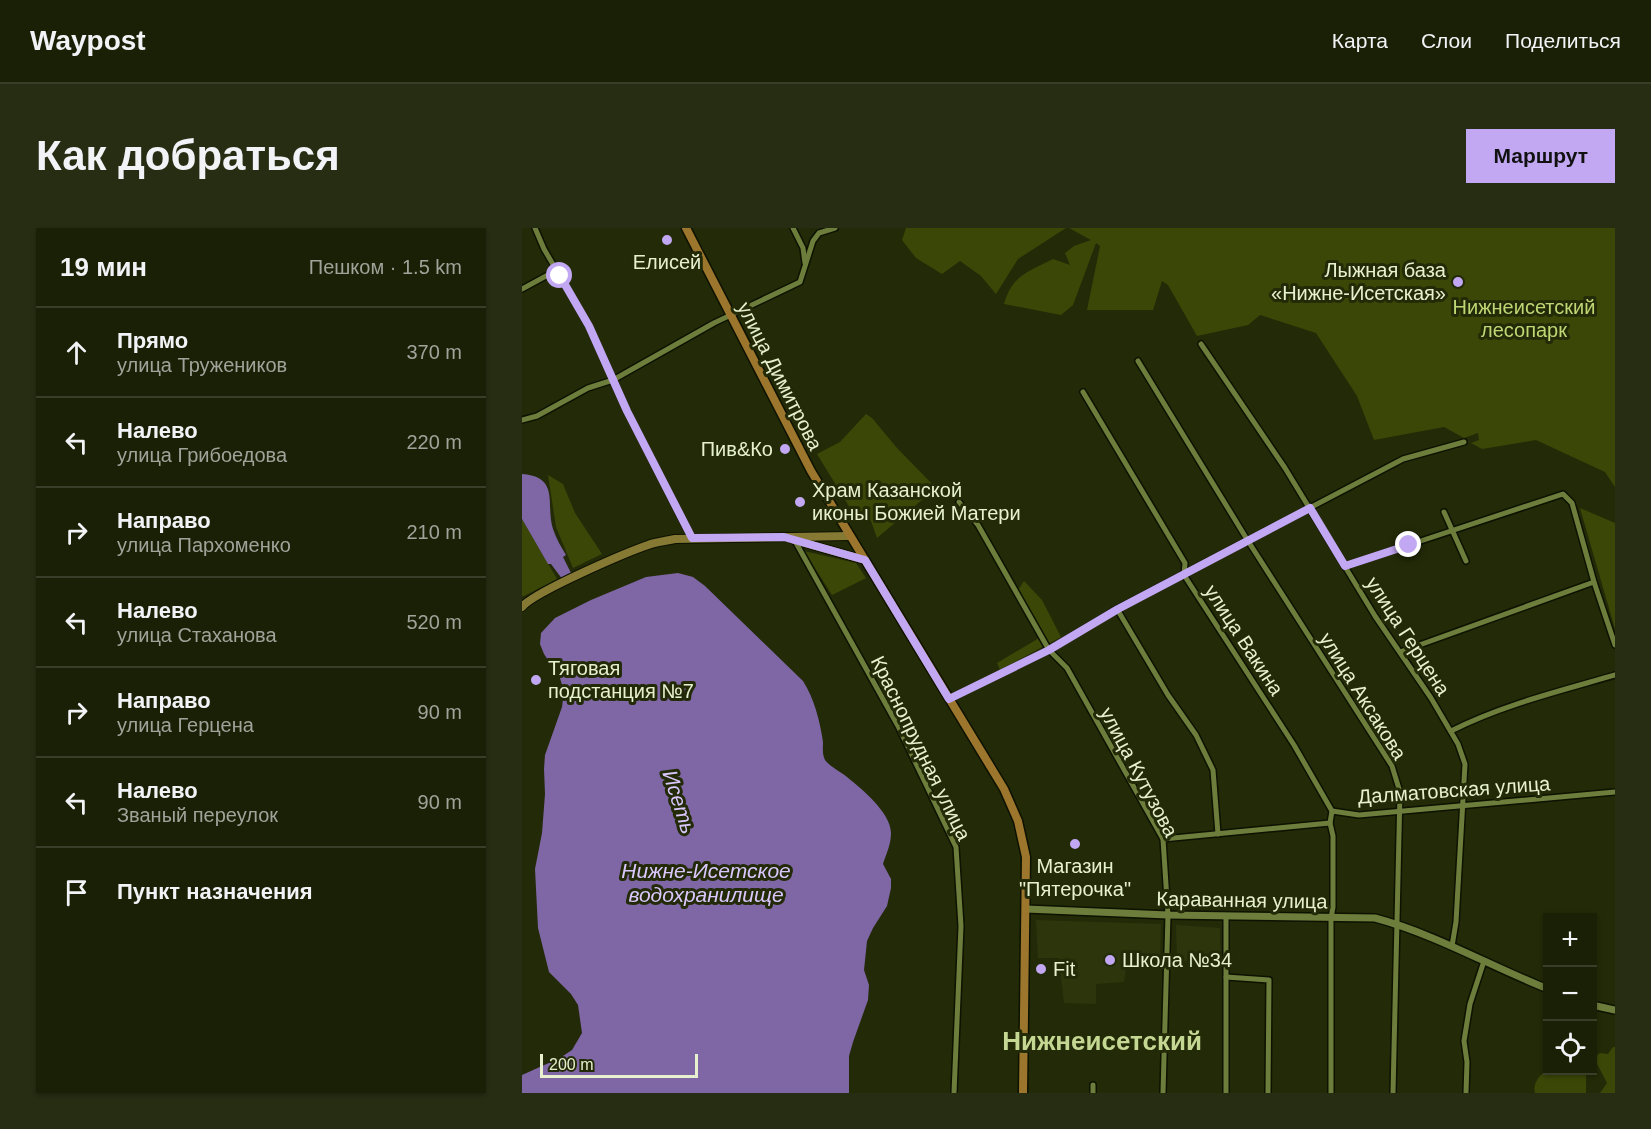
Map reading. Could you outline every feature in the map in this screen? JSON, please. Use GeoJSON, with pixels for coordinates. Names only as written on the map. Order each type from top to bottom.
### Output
{"type":"FeatureCollection","features":[{"type":"Feature","properties":{"kind":"main road","name":"улица Димитрова"},"geometry":{"type":"LineString","coordinates":[[686,228],[811,471],[1004,789],[1018,820],[1026,857],[1023,1093]]}},
{"type":"Feature","properties":{"kind":"main road"},"geometry":{"type":"LineString","coordinates":[[522,606],[558,586],[650,544],[692,538],[849,536]]}},
{"type":"Feature","properties":{"kind":"main road"},"geometry":{"type":"LineString","coordinates":[[784,537],[865,560]]}},
{"type":"Feature","properties":{"kind":"street"},"geometry":{"type":"LineString","coordinates":[[535,228],[589,326],[613,380],[692,538]]}},
{"type":"Feature","properties":{"kind":"street"},"geometry":{"type":"LineString","coordinates":[[793,228],[803,248],[805,265]]}},
{"type":"Feature","properties":{"kind":"street"},"geometry":{"type":"LineString","coordinates":[[522,420],[537,416],[588,388],[613,380],[731,315],[800,282],[813,241],[819,233],[835,228]]}},
{"type":"Feature","properties":{"kind":"street"},"geometry":{"type":"LineString","coordinates":[[522,289],[557,270]]}},
{"type":"Feature","properties":{"kind":"street","name":"улица Герцена"},"geometry":{"type":"LineString","coordinates":[[1201,345],[1310,508],[1458,744],[1465,764],[1456,922],[1452,946]]}},
{"type":"Feature","properties":{"kind":"street","name":"улица Аксакова"},"geometry":{"type":"LineString","coordinates":[[1138,361],[1248,541],[1392,766],[1400,792],[1393,1093]]}},
{"type":"Feature","properties":{"kind":"street","name":"улица Вакина"},"geometry":{"type":"LineString","coordinates":[[1083,392],[1185,563],[1184,575],[1294,745],[1332,811]]}},
{"type":"Feature","properties":{"kind":"street"},"geometry":{"type":"LineString","coordinates":[[949,699],[1049,650],[1118,609],[1403,459],[1464,442]]}},
{"type":"Feature","properties":{"kind":"street"},"geometry":{"type":"LineString","coordinates":[[1345,566],[1563,494],[1572,503],[1594,582],[1615,645]]}},
{"type":"Feature","properties":{"kind":"street","name":"улица Кутузова"},"geometry":{"type":"LineString","coordinates":[[959,502],[978,525],[1049,650],[1067,668],[1163,840],[1168,915],[1163,1093]]}},
{"type":"Feature","properties":{"kind":"street"},"geometry":{"type":"LineString","coordinates":[[1444,512],[1466,561]]}},
{"type":"Feature","properties":{"kind":"street","name":"Краснопрудная улица"},"geometry":{"type":"LineString","coordinates":[[795,540],[898,726],[956,847],[960,943],[954,1093]]}},
{"type":"Feature","properties":{"kind":"street"},"geometry":{"type":"LineString","coordinates":[[1400,651],[1594,582]]}},
{"type":"Feature","properties":{"kind":"street"},"geometry":{"type":"LineString","coordinates":[[1118,609],[1168,695],[1196,735],[1213,770],[1218,834]]}},
{"type":"Feature","properties":{"kind":"street"},"geometry":{"type":"LineString","coordinates":[[1451,731],[1472,720],[1525,701],[1615,675]]}},
{"type":"Feature","properties":{"kind":"street","name":"Далматовская улица"},"geometry":{"type":"LineString","coordinates":[[1330,823],[1332,811],[1359,815],[1615,792]]}},
{"type":"Feature","properties":{"kind":"street"},"geometry":{"type":"LineString","coordinates":[[1163,840],[1291,829],[1330,823],[1334,836],[1331,918],[1331,1093]]}},
{"type":"Feature","properties":{"kind":"street","name":"Караванная улица"},"geometry":{"type":"LineString","coordinates":[[1026,909],[1168,915],[1374,918],[1397,924],[1452,946],[1543,987]]}},
{"type":"Feature","properties":{"kind":"street"},"geometry":{"type":"LineString","coordinates":[[1226,916],[1226,1093]]}},
{"type":"Feature","properties":{"kind":"street"},"geometry":{"type":"LineString","coordinates":[[1466,1093],[1467,1062],[1464,1041],[1470,1004],[1484,961]]}},
{"type":"Feature","properties":{"kind":"street"},"geometry":{"type":"LineString","coordinates":[[1226,977],[1269,980],[1268,1093]]}},
{"type":"Feature","properties":{"kind":"street"},"geometry":{"type":"LineString","coordinates":[[1597,1006],[1615,1010]]}},
{"type":"Feature","properties":{"kind":"street"},"geometry":{"type":"LineString","coordinates":[[1093,1084],[1094,1093]]}},
{"type":"Feature","properties":{"kind":"shaded area","name":"Школа №34"},"geometry":{"type":"Polygon","coordinates":[[[1036,920],[1161,924],[1160,964],[1127,963],[1124,982],[1096,984],[1096,1004],[1064,1003],[1059,958],[1038,958],[1036,920]]]}},
{"type":"Feature","properties":{"kind":"shaded area"},"geometry":{"type":"Polygon","coordinates":[[[1176,925],[1220,928],[1221,964],[1177,960],[1176,925]]]}},
{"type":"Feature","properties":{"kind":"green space"},"geometry":{"type":"Polygon","coordinates":[[[906,228],[1066,228],[1018,259],[996,294],[981,276],[960,261],[942,274],[916,258],[902,240],[906,228]]]}},
{"type":"Feature","properties":{"kind":"green space","name":"Нижнеисетский лесопарк"},"geometry":{"type":"Polygon","coordinates":[[[1069,228],[1615,228],[1615,487],[1605,472],[1536,440],[1482,449],[1471,443],[1479,440],[1478,433],[1464,438],[1444,427],[1374,440],[1357,396],[1316,333],[1260,315],[1248,325],[1197,336],[1168,285],[1162,281],[1153,310],[1087,310],[1100,246],[1096,243],[1073,305],[1061,315],[1004,304],[1016,280],[1053,259],[1070,265],[1065,253],[1074,246],[1091,240],[1069,228]]]}},
{"type":"Feature","properties":{"kind":"green space"},"geometry":{"type":"Polygon","coordinates":[[[866,414],[936,488],[877,538],[871,521],[850,508],[817,454],[840,442],[866,414]]]}},
{"type":"Feature","properties":{"kind":"green space"},"geometry":{"type":"Polygon","coordinates":[[[548,475],[563,484],[575,513],[602,554],[573,568],[556,527],[548,475]]]}},
{"type":"Feature","properties":{"kind":"green space"},"geometry":{"type":"Polygon","coordinates":[[[1580,508],[1615,523],[1615,629],[1580,508]]]}},
{"type":"Feature","properties":{"kind":"green space"},"geometry":{"type":"Polygon","coordinates":[[[522,519],[557,579],[524,596],[522,596],[522,519]]]}},
{"type":"Feature","properties":{"kind":"green space"},"geometry":{"type":"Polygon","coordinates":[[[804,551],[856,563],[866,578],[832,595],[804,551]]]}},
{"type":"Feature","properties":{"kind":"green space"},"geometry":{"type":"Polygon","coordinates":[[[1024,581],[1042,600],[1061,637],[1000,670],[997,663],[1039,638],[1018,590],[1024,581]]]}},
{"type":"Feature","properties":{"kind":"green space"},"geometry":{"type":"Polygon","coordinates":[[[1615,1047],[1615,1093],[1600,1093],[1607,1083],[1597,1064],[1597,1056],[1600,1053],[1608,1054],[1615,1047]]]}},
{"type":"Feature","properties":{"kind":"green space"},"geometry":{"type":"Polygon","coordinates":[[[1543,1074],[1586,1075],[1586,1093],[1535,1093],[1534,1089],[1543,1074]]]}},
{"type":"Feature","properties":{"kind":"water"},"geometry":{"type":"Polygon","coordinates":[[[522,474],[534,476],[547,486],[553,529],[566,555],[563,557],[572,575],[563,580],[551,564],[548,564],[522,519],[522,474]]]}},
{"type":"Feature","properties":{"kind":"water","name":"Нижне-Исетское водохранилище"},"geometry":{"type":"Polygon","coordinates":[[[678,573],[693,577],[705,586],[803,681],[818,718],[825,760],[868,795],[890,825],[890,842],[883,864],[891,879],[891,888],[887,906],[867,941],[864,970],[869,985],[868,1000],[849,1056],[849,1093],[522,1093],[522,1075],[572,1050],[582,1033],[578,1005],[571,994],[549,972],[538,928],[535,869],[542,833],[545,755],[562,707],[564,692],[560,678],[540,644],[541,633],[555,618],[591,600],[646,577],[678,573]]]}},
{"type":"Feature","properties":{"kind":"place","name":"Елисей"},"geometry":{"type":"Point","coordinates":[667,240]}},
{"type":"Feature","properties":{"kind":"place","name":"Лыжная база «Нижне-Исетская»"},"geometry":{"type":"Point","coordinates":[1458,282]}},
{"type":"Feature","properties":{"kind":"place","name":"Пив&Ко"},"geometry":{"type":"Point","coordinates":[785,449]}},
{"type":"Feature","properties":{"kind":"place","name":"Храм Казанской иконы Божией Матери"},"geometry":{"type":"Point","coordinates":[800,502]}},
{"type":"Feature","properties":{"kind":"place","name":"Тяговая подстанция №7"},"geometry":{"type":"Point","coordinates":[536,680]}},
{"type":"Feature","properties":{"kind":"place","name":"Магазин \"Пятерочка\""},"geometry":{"type":"Point","coordinates":[1075,844]}},
{"type":"Feature","properties":{"kind":"place","name":"Школа №34"},"geometry":{"type":"Point","coordinates":[1110,960]}},
{"type":"Feature","properties":{"kind":"place","name":"Fit"},"geometry":{"type":"Point","coordinates":[1041,969]}},
{"type":"Feature","properties":{"kind":"district","name":"Нижнеисетский"},"geometry":{"type":"Point","coordinates":[1102,1041]}},
{"type":"Feature","properties":{"kind":"route"},"geometry":{"type":"LineString","coordinates":[[560,276],[589,326],[627,411],[692,538],[784,537],[865,560],[949,699],[1049,650],[1118,609],[1310,508],[1345,566],[1409,545]]}},
{"type":"Feature","properties":{"kind":"water label","name":"Исеть"},"geometry":{"type":"Point","coordinates":[679,802]}}]}
